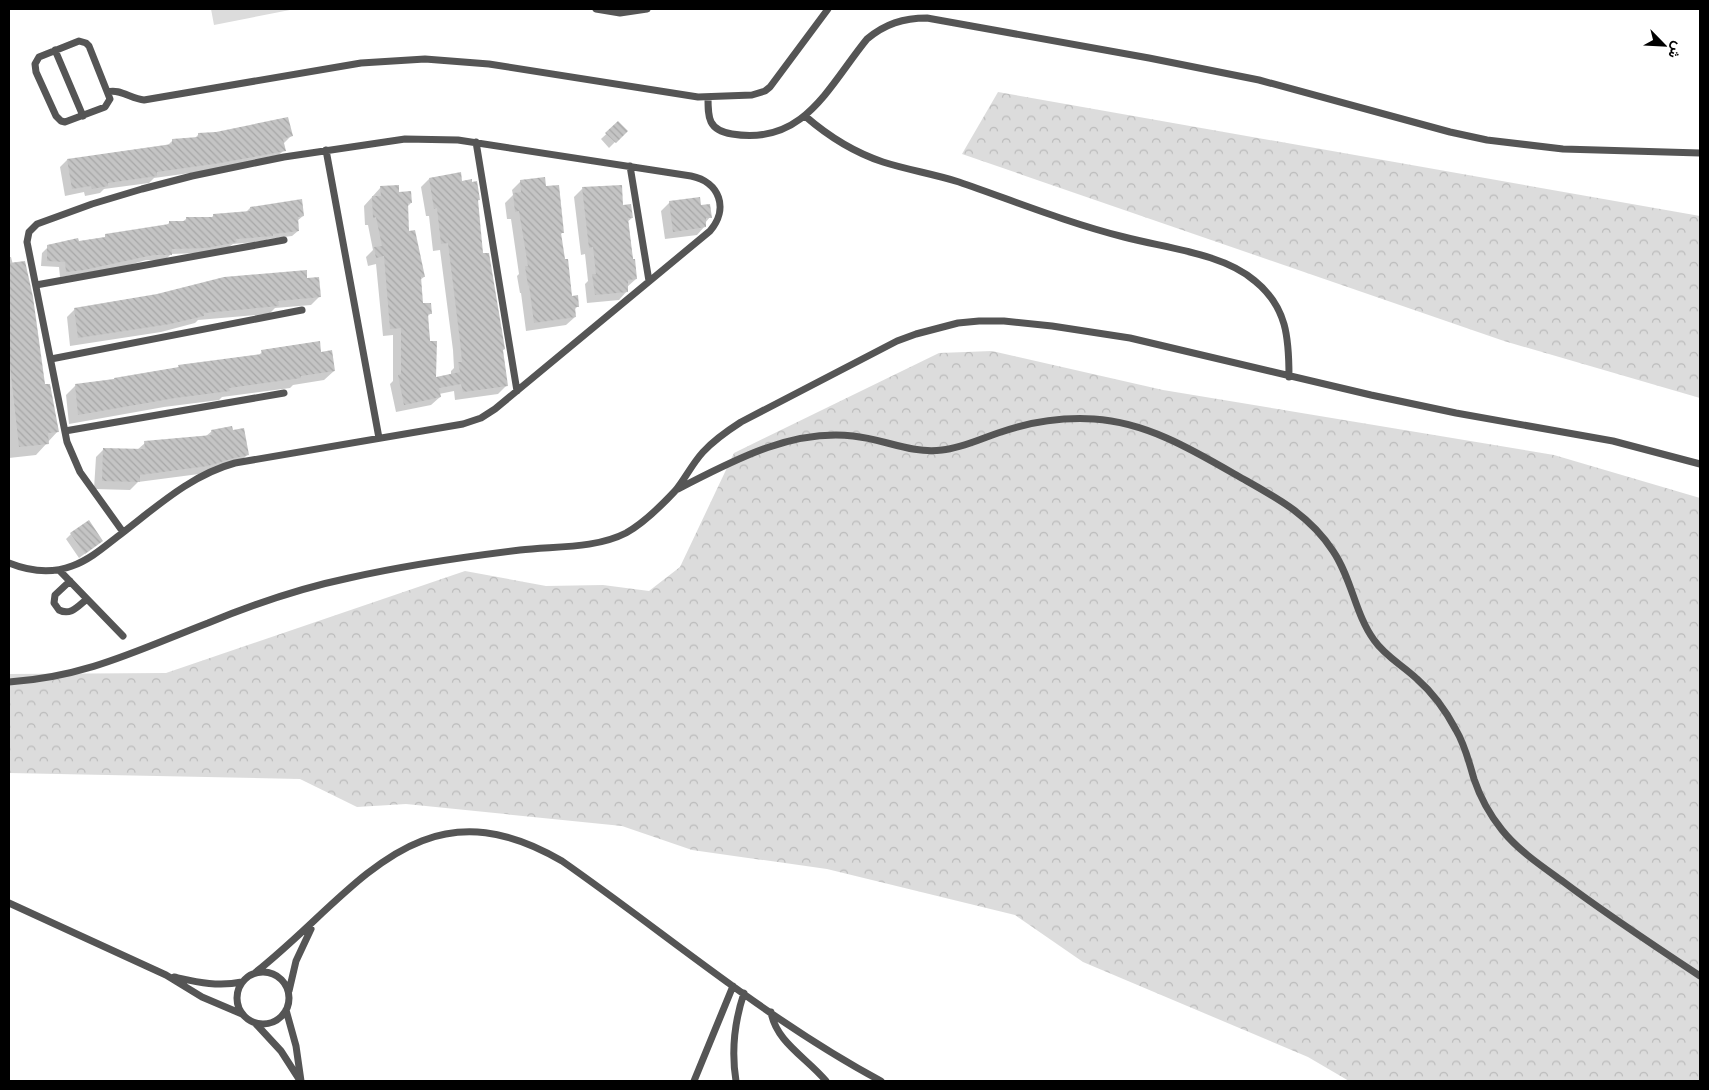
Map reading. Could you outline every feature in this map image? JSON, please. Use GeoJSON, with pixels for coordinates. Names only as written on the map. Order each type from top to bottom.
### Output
{"type":"FeatureCollection","features":[{"type":"Feature","properties":{"kind":"lane"},"geometry":{"type":"LineString","coordinates":[[596,9],[620,13],[647,9]]}},
{"type":"Feature","properties":{"kind":"lane"},"geometry":{"type":"LineString","coordinates":[[108,92],[117,91],[129,97],[144,100],[361,63],[425,59],[490,64],[688,96],[708,98],[752,95],[765,91],[770,87],[828,9]]}},
{"type":"Feature","properties":{"kind":"lane"},"geometry":{"type":"LineString","coordinates":[[708,98],[710,122],[720,131],[726,133],[745,136],[769,134],[793,125],[814,107],[866,38],[895,22],[921,18],[1149,58],[1259,80],[1450,132],[1487,140],[1581,150],[1700,153]]}},
{"type":"Feature","properties":{"kind":"lane"},"geometry":{"type":"LineString","coordinates":[[79,40],[86,43],[108,92],[110,98],[108,105],[69,122],[58,119],[36,72],[36,60],[79,40]]}},
{"type":"Feature","properties":{"kind":"lane"},"geometry":{"type":"LineString","coordinates":[[55,50],[83,116]]}},
{"type":"Feature","properties":{"kind":"lane"},"geometry":{"type":"LineString","coordinates":[[805,116],[834,139],[858,152],[884,162],[955,181],[1064,220],[1101,231],[1205,256],[1234,266],[1266,290],[1280,311],[1286,331],[1289,376]]}},
{"type":"Feature","properties":{"kind":"lane"},"geometry":{"type":"LineString","coordinates":[[9,564],[34,570],[59,570],[83,562],[190,482],[219,467],[472,422],[488,414],[710,231],[718,219],[719,198],[711,185],[699,177],[476,142],[440,138],[405,139],[326,150],[192,176],[92,204],[37,224],[29,232],[27,242],[64,431],[70,452],[80,472],[123,532]]}},
{"type":"Feature","properties":{"kind":"lane"},"geometry":{"type":"LineString","coordinates":[[476,142],[517,391]]}},
{"type":"Feature","properties":{"kind":"lane"},"geometry":{"type":"LineString","coordinates":[[326,150],[379,438]]}},
{"type":"Feature","properties":{"kind":"lane"},"geometry":{"type":"LineString","coordinates":[[630,166],[649,281]]}},
{"type":"Feature","properties":{"kind":"lane"},"geometry":{"type":"LineString","coordinates":[[36,285],[284,240]]}},
{"type":"Feature","properties":{"kind":"lane"},"geometry":{"type":"LineString","coordinates":[[50,359],[302,310]]}},
{"type":"Feature","properties":{"kind":"lane"},"geometry":{"type":"LineString","coordinates":[[9,682],[54,678],[101,665],[235,612],[349,578],[458,558],[601,542],[615,538],[636,526],[675,490],[703,452],[741,422],[897,342],[930,329],[958,323],[1004,321],[1091,332],[1172,347],[1289,376],[1447,411],[1613,441],[1700,464]]}},
{"type":"Feature","properties":{"kind":"lane"},"geometry":{"type":"LineString","coordinates":[[64,431],[284,393]]}},
{"type":"Feature","properties":{"kind":"lane"},"geometry":{"type":"LineString","coordinates":[[675,490],[768,447],[788,440],[810,436],[853,436],[917,450],[940,450],[963,446],[1019,426],[1044,421],[1078,418],[1118,423],[1157,434],[1182,445],[1290,506],[1323,537],[1344,569],[1362,619],[1376,643],[1393,660],[1416,678],[1448,715],[1464,746],[1474,779],[1486,806],[1514,844],[1584,898],[1700,976]]}},
{"type":"Feature","properties":{"kind":"lane"},"geometry":{"type":"LineString","coordinates":[[59,570],[123,636]]}},
{"type":"Feature","properties":{"kind":"lane"},"geometry":{"type":"LineString","coordinates":[[70,581],[55,595],[54,604],[58,610],[66,613],[70,612],[87,599]]}},
{"type":"Feature","properties":{"kind":"lane"},"geometry":{"type":"LineString","coordinates":[[301,1081],[281,1051],[256,1024],[242,1014],[236,998],[242,982],[288,946],[364,876],[406,848],[442,834],[471,832],[501,835],[532,844],[562,861],[733,986],[851,1065],[881,1081]]}},
{"type":"Feature","properties":{"kind":"lane"},"geometry":{"type":"LineString","coordinates":[[9,903],[166,975],[202,997],[242,1014]]}},
{"type":"Feature","properties":{"kind":"lane"},"geometry":{"type":"LineString","coordinates":[[256,1024],[273,1022],[286,1010],[296,961],[305,939],[318,918]]}},
{"type":"Feature","properties":{"kind":"lane"},"geometry":{"type":"LineString","coordinates":[[256,972],[264,971],[280,978],[286,985],[289,993]]}},
{"type":"Feature","properties":{"kind":"lane"},"geometry":{"type":"LineString","coordinates":[[166,975],[210,985],[242,982]]}},
{"type":"Feature","properties":{"kind":"lane"},"geometry":{"type":"LineString","coordinates":[[694,1081],[733,986]]}},
{"type":"Feature","properties":{"kind":"lane"},"geometry":{"type":"LineString","coordinates":[[736,1081],[733,1054],[734,1028],[744,993]]}},
{"type":"Feature","properties":{"kind":"lane"},"geometry":{"type":"LineString","coordinates":[[286,1010],[296,1046],[301,1081]]}},
{"type":"Feature","properties":{"kind":"lane"},"geometry":{"type":"LineString","coordinates":[[771,1012],[780,1036],[826,1081]]}},
{"type":"Feature","properties":{"kind":"green space"},"geometry":{"type":"Polygon","coordinates":[[[211,9],[295,9],[214,25],[211,9]]]}},
{"type":"Feature","properties":{"kind":"green space"},"geometry":{"type":"Polygon","coordinates":[[[998,92],[1700,216],[1700,398],[1504,341],[962,154],[998,92]]]}},
{"type":"Feature","properties":{"kind":"green space"},"geometry":{"type":"Polygon","coordinates":[[[992,351],[1163,390],[1554,455],[1700,498],[1700,1081],[1349,1081],[1308,1057],[1083,962],[1015,915],[827,869],[692,850],[622,826],[406,804],[357,807],[300,779],[9,773],[9,674],[166,673],[465,571],[546,586],[603,585],[649,591],[680,567],[734,453],[939,353],[992,351]]]}},
{"type":"Feature","properties":{"kind":"building"},"geometry":{"type":"Polygon","coordinates":[[[288,117],[293,136],[283,139],[286,151],[157,172],[157,176],[108,183],[108,186],[92,189],[91,186],[72,189],[67,159],[172,144],[172,139],[198,137],[198,133],[216,132],[288,117]]]}},
{"type":"Feature","properties":{"kind":"building"},"geometry":{"type":"Polygon","coordinates":[[[618,121],[628,131],[616,143],[605,133],[618,121]]]}},
{"type":"Feature","properties":{"kind":"building"},"geometry":{"type":"Polygon","coordinates":[[[461,172],[462,181],[472,179],[472,182],[477,181],[483,253],[489,253],[505,349],[503,350],[508,386],[463,392],[461,384],[439,388],[441,397],[404,405],[398,375],[401,374],[401,328],[390,329],[384,256],[376,258],[374,247],[382,246],[376,217],[373,218],[372,196],[381,196],[380,186],[399,185],[399,192],[411,191],[412,203],[408,203],[409,231],[415,230],[425,277],[421,277],[423,303],[431,303],[432,314],[428,314],[430,341],[437,341],[436,377],[460,372],[458,362],[462,362],[448,243],[441,244],[437,208],[434,209],[429,178],[461,172]]]}},
{"type":"Feature","properties":{"kind":"building"},"geometry":{"type":"Polygon","coordinates":[[[545,177],[546,186],[559,185],[564,233],[561,233],[565,259],[568,259],[572,296],[578,295],[579,307],[575,307],[576,317],[534,323],[525,266],[528,266],[519,211],[515,212],[513,193],[521,192],[520,180],[545,177]]]}},
{"type":"Feature","properties":{"kind":"building"},"geometry":{"type":"Polygon","coordinates":[[[622,185],[623,205],[631,204],[633,218],[628,218],[637,279],[628,280],[628,292],[595,295],[592,274],[596,274],[593,247],[589,248],[582,187],[622,185]]]}},
{"type":"Feature","properties":{"kind":"building"},"geometry":{"type":"Polygon","coordinates":[[[700,197],[701,205],[710,204],[712,218],[706,218],[706,227],[673,232],[669,201],[700,197]]]}},
{"type":"Feature","properties":{"kind":"building"},"geometry":{"type":"Polygon","coordinates":[[[302,199],[304,216],[298,217],[299,231],[273,234],[273,236],[236,239],[237,242],[207,248],[172,249],[172,255],[153,255],[84,270],[66,272],[65,262],[47,261],[47,245],[78,238],[79,241],[105,237],[105,234],[169,224],[169,221],[186,221],[186,217],[213,217],[213,214],[250,211],[250,207],[302,199]]]}},
{"type":"Feature","properties":{"kind":"building"},"geometry":{"type":"Polygon","coordinates":[[[25,261],[33,297],[45,384],[50,384],[59,432],[48,433],[49,444],[19,447],[9,356],[9,263],[25,261]]]}},
{"type":"Feature","properties":{"kind":"building"},"geometry":{"type":"Polygon","coordinates":[[[307,270],[307,278],[319,277],[321,297],[278,301],[279,306],[204,313],[204,316],[170,324],[78,338],[74,308],[157,294],[224,277],[307,270]]]}},
{"type":"Feature","properties":{"kind":"building"},"geometry":{"type":"Polygon","coordinates":[[[320,341],[321,352],[332,350],[335,371],[301,376],[301,378],[229,388],[230,391],[175,398],[78,415],[75,384],[179,367],[178,365],[262,354],[261,350],[320,341]]]}},
{"type":"Feature","properties":{"kind":"building"},"geometry":{"type":"Polygon","coordinates":[[[232,426],[233,430],[244,428],[249,455],[208,466],[140,475],[140,482],[102,481],[103,448],[145,449],[144,441],[212,435],[211,430],[232,426]]]}},
{"type":"Feature","properties":{"kind":"building"},"geometry":{"type":"Polygon","coordinates":[[[89,520],[103,541],[85,554],[70,533],[89,520]]]}}]}
